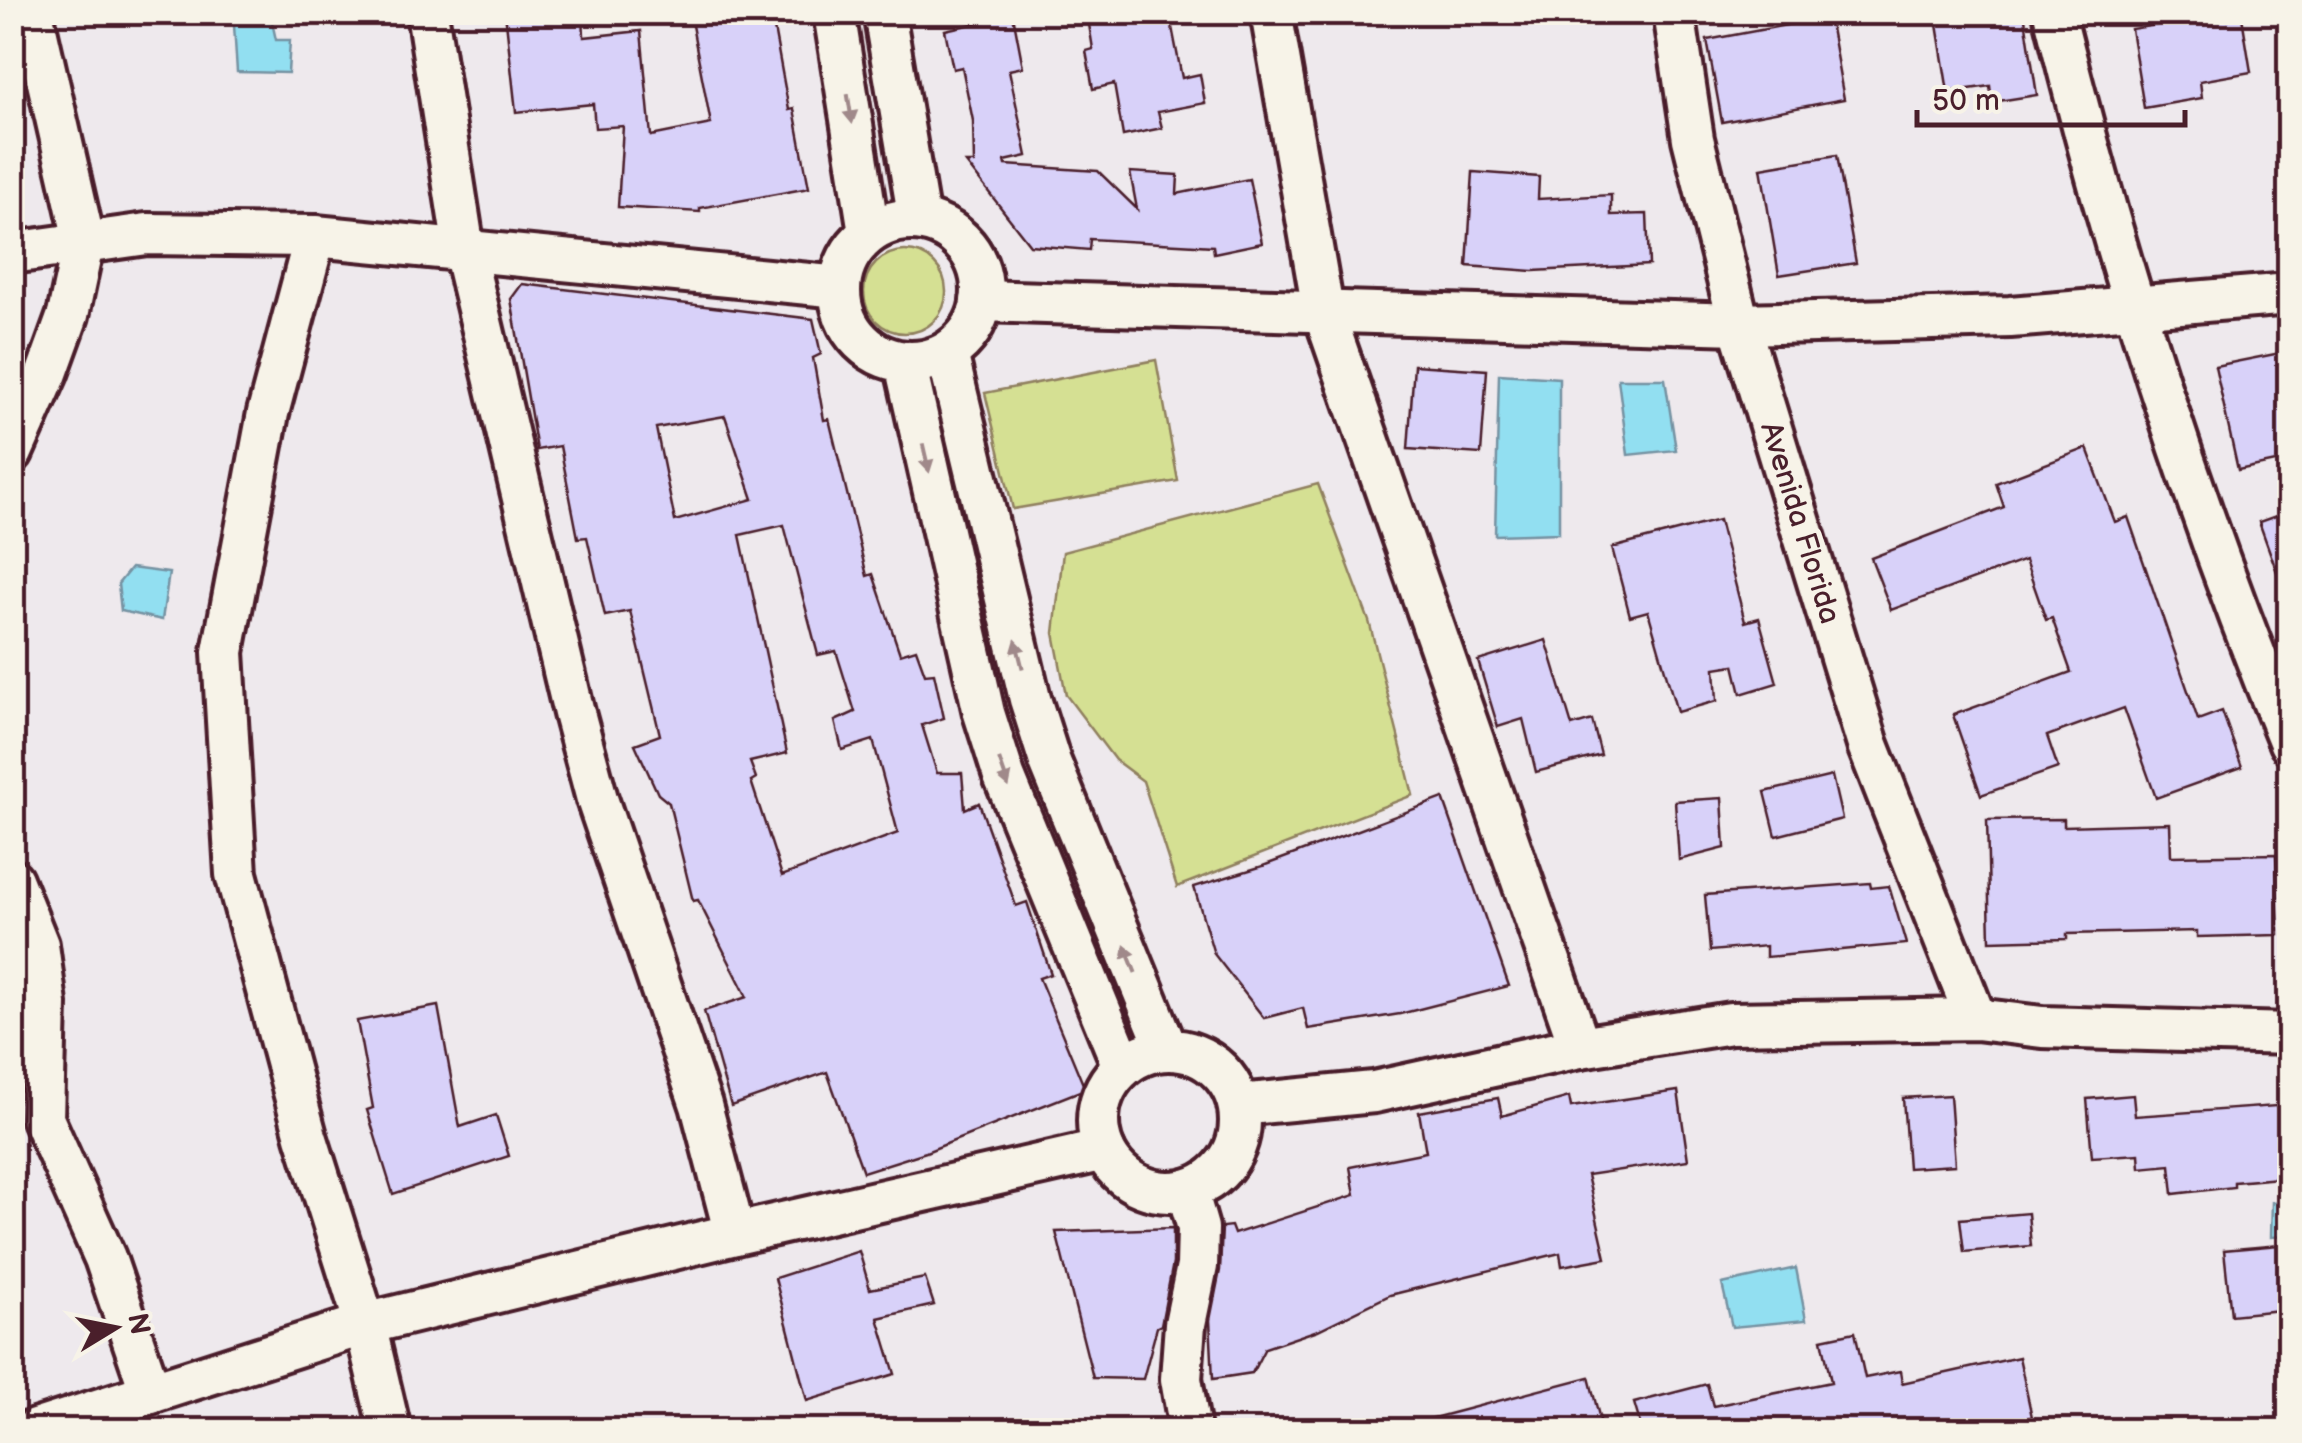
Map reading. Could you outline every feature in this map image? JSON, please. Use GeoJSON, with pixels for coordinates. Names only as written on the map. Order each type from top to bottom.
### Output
{"type":"FeatureCollection","features":[{"type":"Feature","properties":{"kind":"street"},"geometry":{"type":"LineString","coordinates":[[12,452],[48,373],[68,314],[84,240],[32,12]]}},
{"type":"Feature","properties":{"kind":"street"},"geometry":{"type":"LineString","coordinates":[[427,12],[464,250],[592,782],[701,1106],[735,1234]]}},
{"type":"Feature","properties":{"kind":"street"},"geometry":{"type":"LineString","coordinates":[[834,12],[869,232]]}},
{"type":"Feature","properties":{"kind":"street"},"geometry":{"type":"LineString","coordinates":[[884,12],[919,220]]}},
{"type":"Feature","properties":{"kind":"street"},"geometry":{"type":"LineString","coordinates":[[1271,12],[1323,310],[1580,1047]]}},
{"type":"Feature","properties":{"kind":"street","name":"Avenida Florida"},"geometry":{"type":"LineString","coordinates":[[1674,12],[1693,138],[1738,324],[1868,745],[1976,1018]]}},
{"type":"Feature","properties":{"kind":"street"},"geometry":{"type":"LineString","coordinates":[[2054,12],[2093,169],[2134,309],[2197,503],[2290,743]]}},
{"type":"Feature","properties":{"kind":"street"},"geometry":{"type":"LineString","coordinates":[[919,220],[946,229],[967,248],[980,273],[981,301],[970,331],[947,353],[934,359],[904,362],[878,355],[857,338],[843,314],[840,287],[848,256],[869,232],[893,222],[919,220]]}},
{"type":"Feature","properties":{"kind":"street"},"geometry":{"type":"LineString","coordinates":[[12,253],[147,234],[315,236],[840,287]]}},
{"type":"Feature","properties":{"kind":"street"},"geometry":{"type":"LineString","coordinates":[[315,236],[268,413],[223,652],[236,874],[306,1136],[365,1324],[390,1430]]}},
{"type":"Feature","properties":{"kind":"street"},"geometry":{"type":"LineString","coordinates":[[981,301],[1738,324],[2010,318],[2290,294]]}},
{"type":"Feature","properties":{"kind":"street"},"geometry":{"type":"LineString","coordinates":[[947,353],[1030,699],[1050,762],[1167,1049]]}},
{"type":"Feature","properties":{"kind":"street"},"geometry":{"type":"LineString","coordinates":[[904,362],[994,744],[1124,1066]]}},
{"type":"Feature","properties":{"kind":"street"},"geometry":{"type":"LineString","coordinates":[[12,880],[38,945],[46,1004],[28,1107],[105,1258],[151,1393]]}},
{"type":"Feature","properties":{"kind":"street"},"geometry":{"type":"LineString","coordinates":[[1239,1105],[1374,1092],[1580,1047],[1731,1022],[1976,1018],[2042,1027],[2290,1034]]}},
{"type":"Feature","properties":{"kind":"street"},"geometry":{"type":"LineString","coordinates":[[1167,1049],[1199,1056],[1225,1076],[1239,1105],[1240,1133],[1230,1158],[1212,1179],[1188,1190],[1162,1192],[1138,1185],[1118,1171],[1104,1150],[1098,1120],[1105,1090],[1124,1066],[1144,1054],[1167,1049]]}},
{"type":"Feature","properties":{"kind":"street"},"geometry":{"type":"LineString","coordinates":[[35,1430],[365,1324],[1104,1150]]}},
{"type":"Feature","properties":{"kind":"street"},"geometry":{"type":"LineString","coordinates":[[1188,1190],[1198,1228],[1197,1266],[1185,1324],[1180,1379],[1190,1430]]}},
{"type":"Feature","properties":{"kind":"green space"},"geometry":{"type":"Polygon","coordinates":[[[905,251],[921,254],[934,263],[943,276],[943,308],[934,321],[921,330],[905,333],[889,330],[876,321],[867,308],[864,292],[867,276],[876,263],[889,254],[905,251]]]}},
{"type":"Feature","properties":{"kind":"green space"},"geometry":{"type":"Polygon","coordinates":[[[1156,360],[1178,481],[1013,509],[985,393],[1156,360]]]}},
{"type":"Feature","properties":{"kind":"green space"},"geometry":{"type":"Polygon","coordinates":[[[1318,484],[1369,621],[1413,795],[1177,887],[1143,781],[1115,760],[1066,695],[1054,633],[1063,552],[1318,484]]]}},
{"type":"Feature","properties":{"kind":"water"},"geometry":{"type":"Polygon","coordinates":[[[248,13],[270,13],[276,40],[290,40],[288,73],[237,72],[234,25],[248,13]]]}},
{"type":"Feature","properties":{"kind":"water"},"geometry":{"type":"Polygon","coordinates":[[[1499,374],[1559,378],[1559,533],[1495,535],[1499,374]]]}},
{"type":"Feature","properties":{"kind":"water"},"geometry":{"type":"Polygon","coordinates":[[[1618,379],[1665,379],[1676,450],[1628,455],[1618,379]]]}},
{"type":"Feature","properties":{"kind":"water"},"geometry":{"type":"Polygon","coordinates":[[[131,568],[169,573],[162,620],[121,611],[118,584],[131,568]]]}},
{"type":"Feature","properties":{"kind":"water"},"geometry":{"type":"Polygon","coordinates":[[[2289,1201],[2289,1236],[2271,1237],[2272,1202],[2289,1201]]]}},
{"type":"Feature","properties":{"kind":"water"},"geometry":{"type":"Polygon","coordinates":[[[1796,1268],[1806,1320],[1732,1327],[1722,1284],[1796,1268]]]}},
{"type":"Feature","properties":{"kind":"building"},"geometry":{"type":"Polygon","coordinates":[[[505,12],[583,12],[584,37],[641,31],[651,136],[711,124],[691,20],[733,12],[771,12],[789,110],[794,109],[809,188],[700,208],[700,212],[618,207],[623,126],[595,128],[593,104],[516,112],[505,12]]]}},
{"type":"Feature","properties":{"kind":"building"},"geometry":{"type":"Polygon","coordinates":[[[1087,12],[1169,12],[1182,78],[1200,74],[1205,103],[1158,112],[1162,128],[1123,136],[1114,84],[1093,89],[1086,51],[1093,49],[1087,12]]]}},
{"type":"Feature","properties":{"kind":"building"},"geometry":{"type":"Polygon","coordinates":[[[1935,12],[2024,12],[2037,95],[1992,102],[1990,86],[1948,92],[1935,12]]]}},
{"type":"Feature","properties":{"kind":"building"},"geometry":{"type":"Polygon","coordinates":[[[1013,15],[1023,67],[1009,70],[1027,156],[1005,161],[1006,165],[1098,171],[1137,209],[1130,172],[1178,175],[1177,194],[1249,179],[1262,243],[1214,253],[1213,246],[1090,239],[1089,250],[1030,245],[966,163],[974,163],[973,121],[962,67],[953,69],[945,30],[1013,15]]]}},
{"type":"Feature","properties":{"kind":"building"},"geometry":{"type":"Polygon","coordinates":[[[2221,15],[2222,20],[2242,17],[2251,72],[2200,81],[2202,98],[2144,108],[2131,29],[2221,15]]]}},
{"type":"Feature","properties":{"kind":"building"},"geometry":{"type":"Polygon","coordinates":[[[1829,17],[1844,99],[1722,122],[1707,40],[1829,17]]]}},
{"type":"Feature","properties":{"kind":"building"},"geometry":{"type":"Polygon","coordinates":[[[1837,155],[1856,263],[1779,275],[1761,168],[1837,155]]]}},
{"type":"Feature","properties":{"kind":"building"},"geometry":{"type":"Polygon","coordinates":[[[1473,172],[1539,177],[1538,199],[1611,195],[1611,215],[1647,214],[1649,265],[1533,271],[1467,266],[1473,172]]]}},
{"type":"Feature","properties":{"kind":"building"},"geometry":{"type":"Polygon","coordinates":[[[522,284],[813,319],[821,354],[813,358],[824,420],[829,419],[867,576],[873,574],[900,654],[916,649],[925,674],[934,673],[944,718],[922,725],[937,773],[962,773],[965,809],[979,803],[1016,906],[1027,902],[1051,974],[1039,978],[1085,1089],[926,1152],[863,1172],[827,1072],[731,1106],[704,1011],[747,997],[698,900],[693,901],[669,803],[658,794],[635,744],[660,735],[630,611],[605,616],[587,537],[578,538],[560,446],[537,450],[511,299],[522,284]],[[725,416],[656,428],[675,521],[753,499],[725,416]],[[784,525],[740,535],[787,753],[750,762],[756,778],[751,781],[782,876],[898,833],[873,740],[842,750],[835,721],[855,712],[836,651],[818,655],[784,525]]]}},
{"type":"Feature","properties":{"kind":"building"},"geometry":{"type":"Polygon","coordinates":[[[2290,351],[2290,459],[2238,470],[2215,366],[2290,351]]]}},
{"type":"Feature","properties":{"kind":"building"},"geometry":{"type":"Polygon","coordinates":[[[1414,365],[1487,370],[1481,454],[1408,449],[1414,365]]]}},
{"type":"Feature","properties":{"kind":"building"},"geometry":{"type":"Polygon","coordinates":[[[2087,448],[2115,522],[2128,517],[2198,720],[2222,711],[2242,767],[2156,798],[2124,708],[2047,736],[2058,768],[1981,795],[1953,715],[2071,672],[2052,618],[2046,620],[2025,560],[1891,610],[1871,558],[2004,507],[1996,483],[2087,448]]]}},
{"type":"Feature","properties":{"kind":"building"},"geometry":{"type":"Polygon","coordinates":[[[2290,511],[2290,596],[2286,597],[2259,522],[2290,511]]]}},
{"type":"Feature","properties":{"kind":"building"},"geometry":{"type":"Polygon","coordinates":[[[1719,520],[1745,622],[1759,618],[1777,683],[1741,694],[1734,665],[1715,668],[1717,701],[1677,712],[1648,611],[1630,616],[1612,548],[1719,520]]]}},
{"type":"Feature","properties":{"kind":"building"},"geometry":{"type":"Polygon","coordinates":[[[1546,640],[1572,726],[1592,720],[1601,755],[1536,772],[1523,719],[1498,727],[1478,661],[1546,640]]]}},
{"type":"Feature","properties":{"kind":"building"},"geometry":{"type":"Polygon","coordinates":[[[1832,776],[1842,819],[1776,836],[1765,792],[1832,776]]]}},
{"type":"Feature","properties":{"kind":"building"},"geometry":{"type":"Polygon","coordinates":[[[1443,798],[1509,986],[1400,1014],[1308,1029],[1303,1008],[1264,1018],[1214,954],[1194,887],[1263,866],[1443,798]]]}},
{"type":"Feature","properties":{"kind":"building"},"geometry":{"type":"Polygon","coordinates":[[[1722,798],[1725,848],[1679,860],[1675,801],[1722,798]]]}},
{"type":"Feature","properties":{"kind":"building"},"geometry":{"type":"Polygon","coordinates":[[[2064,819],[2064,826],[2170,823],[2171,856],[2276,854],[2279,935],[2197,937],[2197,931],[2067,934],[2067,939],[1990,941],[1987,820],[2064,819]]]}},
{"type":"Feature","properties":{"kind":"building"},"geometry":{"type":"Polygon","coordinates":[[[1870,883],[1871,888],[1889,886],[1906,944],[1766,957],[1766,946],[1710,951],[1705,895],[1870,883]]]}},
{"type":"Feature","properties":{"kind":"building"},"geometry":{"type":"Polygon","coordinates":[[[438,1006],[460,1127],[496,1115],[509,1156],[393,1194],[367,1110],[373,1108],[357,1021],[438,1006]]]}},
{"type":"Feature","properties":{"kind":"building"},"geometry":{"type":"Polygon","coordinates":[[[1678,1091],[1688,1160],[1587,1175],[1606,1258],[1562,1266],[1560,1253],[1390,1295],[1318,1330],[1265,1348],[1252,1373],[1213,1379],[1210,1320],[1220,1270],[1222,1227],[1231,1226],[1234,1234],[1355,1195],[1350,1167],[1426,1152],[1419,1112],[1498,1098],[1502,1116],[1569,1097],[1571,1107],[1678,1091]]]}},
{"type":"Feature","properties":{"kind":"building"},"geometry":{"type":"Polygon","coordinates":[[[1950,1095],[1955,1165],[1908,1168],[1903,1098],[1950,1095]]]}},
{"type":"Feature","properties":{"kind":"building"},"geometry":{"type":"Polygon","coordinates":[[[2133,1095],[2135,1116],[2290,1105],[2290,1177],[2234,1182],[2234,1187],[2173,1194],[2170,1165],[2140,1168],[2139,1154],[2092,1157],[2087,1099],[2133,1095]]]}},
{"type":"Feature","properties":{"kind":"building"},"geometry":{"type":"Polygon","coordinates":[[[2028,1213],[2031,1246],[1964,1252],[1960,1219],[2028,1213]]]}},
{"type":"Feature","properties":{"kind":"building"},"geometry":{"type":"Polygon","coordinates":[[[1173,1228],[1173,1263],[1161,1325],[1157,1327],[1143,1379],[1093,1378],[1056,1232],[1173,1228]]]}},
{"type":"Feature","properties":{"kind":"building"},"geometry":{"type":"Polygon","coordinates":[[[2290,1244],[2290,1309],[2231,1315],[2224,1250],[2290,1244]]]}},
{"type":"Feature","properties":{"kind":"building"},"geometry":{"type":"Polygon","coordinates":[[[859,1251],[870,1289],[925,1278],[934,1305],[878,1318],[895,1374],[807,1401],[775,1278],[859,1251]]]}},
{"type":"Feature","properties":{"kind":"building"},"geometry":{"type":"Polygon","coordinates":[[[1855,1332],[1865,1378],[1900,1371],[1902,1383],[2019,1357],[2032,1417],[1970,1430],[1943,1430],[1941,1422],[1899,1430],[1642,1430],[1634,1403],[1707,1384],[1713,1406],[1831,1382],[1822,1339],[1855,1332]]]}},
{"type":"Feature","properties":{"kind":"building"},"geometry":{"type":"Polygon","coordinates":[[[1589,1377],[1601,1424],[1576,1430],[1424,1430],[1422,1421],[1589,1377]]]}}]}
